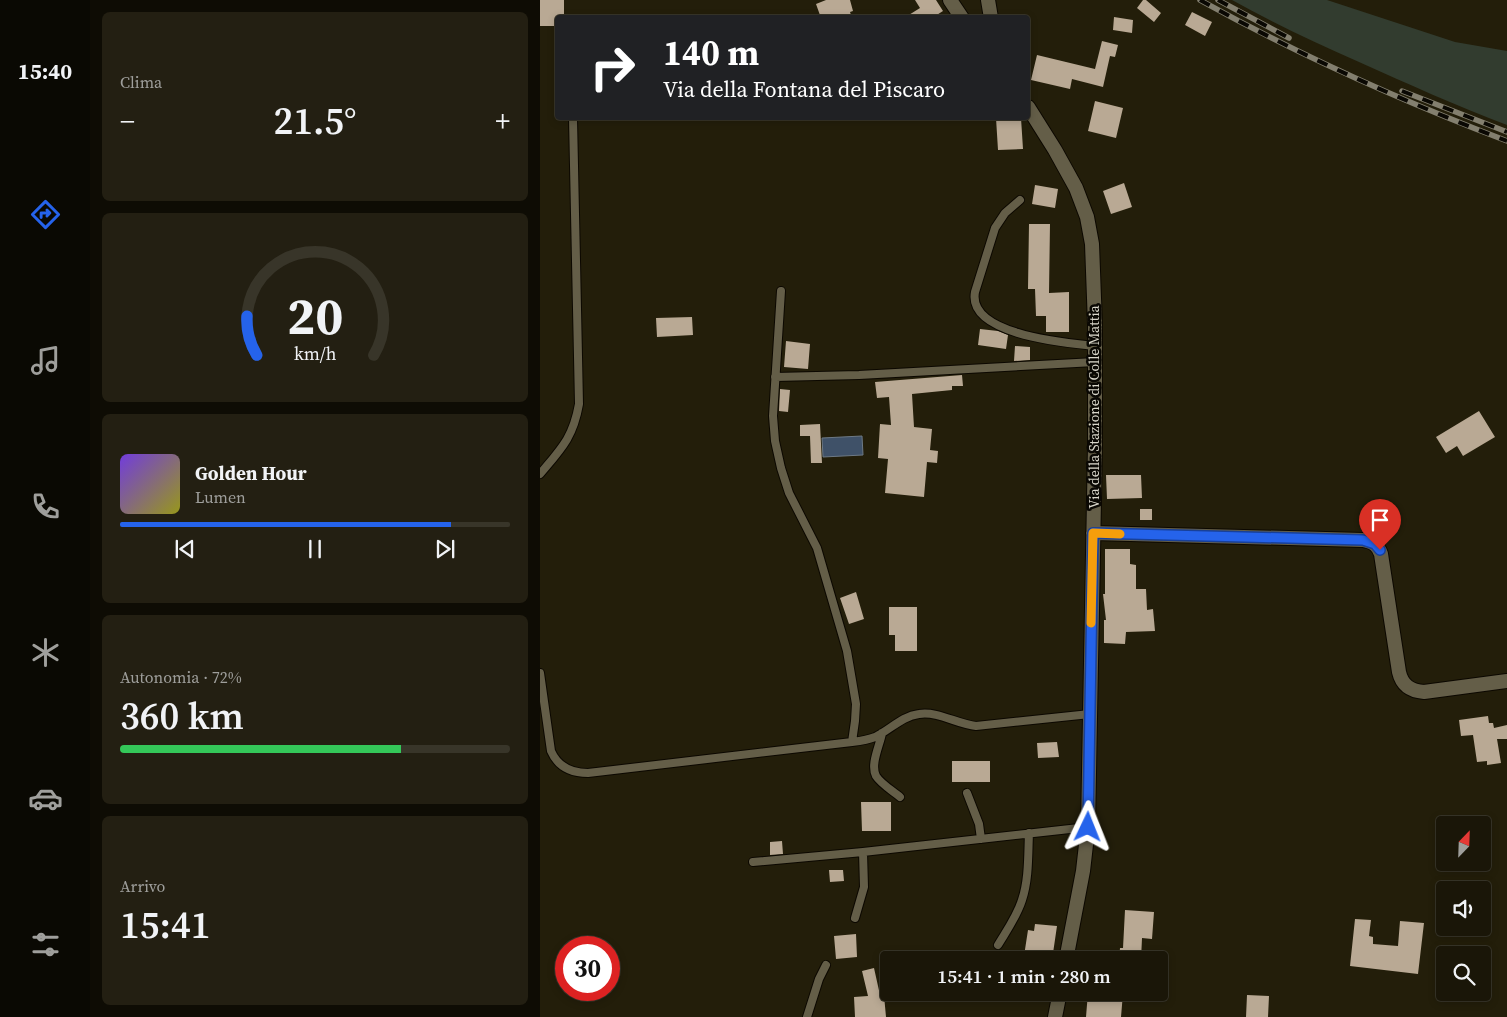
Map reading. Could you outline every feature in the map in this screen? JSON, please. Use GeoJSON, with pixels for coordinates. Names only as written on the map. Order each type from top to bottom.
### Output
{"type":"FeatureCollection","features":[{"type":"Feature","properties":{"kind":"street"},"geometry":{"type":"LineString","coordinates":[[950,0],[960,15]]}},
{"type":"Feature","properties":{"kind":"street"},"geometry":{"type":"LineString","coordinates":[[988,0],[990,15]]}},
{"type":"Feature","properties":{"kind":"street","name":"Via della Stazione di Colle Mattia"},"geometry":{"type":"LineString","coordinates":[[1030,110],[1069,174],[1085,210],[1092,244],[1095,362],[1088,827],[1083,871],[1068,951]]}},
{"type":"Feature","properties":{"kind":"street"},"geometry":{"type":"LineString","coordinates":[[1093,533],[1363,540],[1372,542],[1378,547],[1381,554],[1399,672],[1406,686],[1424,692],[1507,681]]}},
{"type":"Feature","properties":{"kind":"street"},"geometry":{"type":"LineString","coordinates":[[1055,1017],[1058,1001]]}},
{"type":"Feature","properties":{"kind":"lane"},"geometry":{"type":"LineString","coordinates":[[540,474],[569,439],[574,426],[578,404],[573,120]]}},
{"type":"Feature","properties":{"kind":"lane"},"geometry":{"type":"LineString","coordinates":[[1020,200],[1005,213],[995,228],[975,292],[974,302],[976,307],[988,319],[1023,335],[1049,342],[1095,346]]}},
{"type":"Feature","properties":{"kind":"lane"},"geometry":{"type":"LineString","coordinates":[[782,291],[773,424],[779,460],[793,502],[809,529],[817,548],[849,657],[856,704],[856,721],[852,742]]}},
{"type":"Feature","properties":{"kind":"lane"},"geometry":{"type":"LineString","coordinates":[[775,377],[859,375],[1095,362]]}},
{"type":"Feature","properties":{"kind":"lane"},"geometry":{"type":"LineString","coordinates":[[540,672],[551,751],[556,760],[563,766],[576,772],[588,773],[852,742],[872,738],[905,719],[920,714],[930,714],[960,724],[976,726],[1090,714]]}},
{"type":"Feature","properties":{"kind":"lane"},"geometry":{"type":"LineString","coordinates":[[882,733],[875,763],[875,772],[879,779],[900,797]]}},
{"type":"Feature","properties":{"kind":"lane"},"geometry":{"type":"LineString","coordinates":[[966,793],[979,824],[981,839]]}},
{"type":"Feature","properties":{"kind":"lane"},"geometry":{"type":"LineString","coordinates":[[753,862],[1088,827]]}},
{"type":"Feature","properties":{"kind":"lane"},"geometry":{"type":"LineString","coordinates":[[998,944],[1015,917],[1022,900],[1029,833]]}},
{"type":"Feature","properties":{"kind":"lane"},"geometry":{"type":"LineString","coordinates":[[855,918],[864,887],[863,852]]}},
{"type":"Feature","properties":{"kind":"lane"},"geometry":{"type":"LineString","coordinates":[[807,1017],[826,964]]}},
{"type":"Feature","properties":{"kind":"green space"},"geometry":{"type":"Polygon","coordinates":[[[1232,0],[1327,0],[1455,42],[1507,51],[1507,125],[1433,95],[1327,48],[1232,0]]]}},
{"type":"Feature","properties":{"kind":"water"},"geometry":{"type":"Polygon","coordinates":[[[862,436],[863,455],[823,457],[822,438],[862,436]]]}},
{"type":"Feature","properties":{"kind":"building"},"geometry":{"type":"Polygon","coordinates":[[[540,0],[564,0],[564,15],[555,15],[555,26],[540,26],[540,0]]]}},
{"type":"Feature","properties":{"kind":"building"},"geometry":{"type":"Polygon","coordinates":[[[826,0],[850,0],[853,11],[850,12],[851,15],[820,15],[816,4],[826,0]]]}},
{"type":"Feature","properties":{"kind":"building"},"geometry":{"type":"Polygon","coordinates":[[[915,0],[936,0],[943,11],[937,15],[909,15],[920,8],[915,0]]]}},
{"type":"Feature","properties":{"kind":"building"},"geometry":{"type":"Polygon","coordinates":[[[1143,0],[1146,0],[1161,13],[1154,22],[1137,8],[1143,0]]]}},
{"type":"Feature","properties":{"kind":"building"},"geometry":{"type":"Polygon","coordinates":[[[1192,12],[1212,22],[1205,36],[1185,25],[1192,12]]]}},
{"type":"Feature","properties":{"kind":"building"},"geometry":{"type":"Polygon","coordinates":[[[1114,17],[1133,20],[1132,33],[1113,30],[1114,17]]]}},
{"type":"Feature","properties":{"kind":"building"},"geometry":{"type":"Polygon","coordinates":[[[1102,41],[1118,45],[1115,57],[1110,56],[1103,87],[1072,79],[1070,89],[1031,80],[1037,55],[1095,69],[1102,41]]]}},
{"type":"Feature","properties":{"kind":"building"},"geometry":{"type":"Polygon","coordinates":[[[1095,101],[1123,108],[1116,138],[1088,131],[1095,101]]]}},
{"type":"Feature","properties":{"kind":"building"},"geometry":{"type":"Polygon","coordinates":[[[996,120],[1021,120],[1023,149],[998,150],[996,120]]]}},
{"type":"Feature","properties":{"kind":"building"},"geometry":{"type":"Polygon","coordinates":[[[1124,183],[1132,207],[1111,214],[1103,191],[1124,183]]]}},
{"type":"Feature","properties":{"kind":"building"},"geometry":{"type":"Polygon","coordinates":[[[1035,185],[1058,189],[1055,208],[1032,204],[1035,185]]]}},
{"type":"Feature","properties":{"kind":"building"},"geometry":{"type":"Polygon","coordinates":[[[1029,224],[1050,224],[1049,293],[1069,292],[1069,332],[1046,332],[1046,316],[1036,316],[1035,289],[1028,289],[1029,224]]]}},
{"type":"Feature","properties":{"kind":"building"},"geometry":{"type":"Polygon","coordinates":[[[692,317],[693,335],[657,337],[656,318],[692,317]]]}},
{"type":"Feature","properties":{"kind":"building"},"geometry":{"type":"Polygon","coordinates":[[[980,329],[998,331],[1008,335],[1006,349],[978,345],[980,329]]]}},
{"type":"Feature","properties":{"kind":"building"},"geometry":{"type":"Polygon","coordinates":[[[786,341],[810,344],[808,369],[784,367],[786,341]]]}},
{"type":"Feature","properties":{"kind":"building"},"geometry":{"type":"Polygon","coordinates":[[[1015,346],[1030,347],[1030,360],[1014,361],[1015,346]]]}},
{"type":"Feature","properties":{"kind":"building"},"geometry":{"type":"Polygon","coordinates":[[[962,375],[963,386],[952,386],[952,390],[912,394],[914,427],[932,429],[930,450],[938,451],[937,463],[927,462],[924,497],[885,493],[888,459],[878,458],[880,424],[891,425],[889,397],[877,398],[875,382],[962,375]]]}},
{"type":"Feature","properties":{"kind":"building"},"geometry":{"type":"Polygon","coordinates":[[[780,389],[790,390],[788,412],[779,411],[780,389]]]}},
{"type":"Feature","properties":{"kind":"building"},"geometry":{"type":"Polygon","coordinates":[[[1479,411],[1495,437],[1463,456],[1457,446],[1446,453],[1436,437],[1479,411]]]}},
{"type":"Feature","properties":{"kind":"building"},"geometry":{"type":"Polygon","coordinates":[[[820,424],[822,463],[811,463],[810,436],[800,436],[800,425],[820,424]]]}},
{"type":"Feature","properties":{"kind":"building"},"geometry":{"type":"Polygon","coordinates":[[[1106,475],[1141,475],[1142,498],[1107,499],[1106,475]]]}},
{"type":"Feature","properties":{"kind":"building"},"geometry":{"type":"Polygon","coordinates":[[[1140,509],[1152,509],[1152,520],[1140,520],[1140,509]]]}},
{"type":"Feature","properties":{"kind":"building"},"geometry":{"type":"Polygon","coordinates":[[[1105,549],[1130,549],[1130,564],[1136,565],[1136,589],[1146,589],[1147,610],[1153,609],[1155,631],[1126,632],[1125,644],[1104,643],[1104,620],[1106,620],[1103,594],[1105,594],[1105,549]]]}},
{"type":"Feature","properties":{"kind":"building"},"geometry":{"type":"Polygon","coordinates":[[[856,592],[864,619],[849,624],[840,598],[856,592]]]}},
{"type":"Feature","properties":{"kind":"building"},"geometry":{"type":"Polygon","coordinates":[[[889,607],[917,607],[917,651],[895,651],[895,635],[889,635],[889,607]]]}},
{"type":"Feature","properties":{"kind":"building"},"geometry":{"type":"Polygon","coordinates":[[[1488,716],[1489,723],[1493,723],[1494,728],[1507,725],[1507,739],[1497,739],[1501,763],[1487,765],[1487,761],[1477,762],[1473,735],[1461,736],[1459,720],[1488,716]]]}},
{"type":"Feature","properties":{"kind":"building"},"geometry":{"type":"Polygon","coordinates":[[[1057,742],[1059,757],[1038,758],[1037,743],[1057,742]]]}},
{"type":"Feature","properties":{"kind":"building"},"geometry":{"type":"Polygon","coordinates":[[[952,761],[990,761],[990,782],[952,782],[952,761]]]}},
{"type":"Feature","properties":{"kind":"building"},"geometry":{"type":"Polygon","coordinates":[[[861,802],[891,802],[891,831],[862,831],[861,802]]]}},
{"type":"Feature","properties":{"kind":"building"},"geometry":{"type":"Polygon","coordinates":[[[782,841],[783,854],[770,855],[770,842],[782,841]]]}},
{"type":"Feature","properties":{"kind":"building"},"geometry":{"type":"Polygon","coordinates":[[[829,870],[843,870],[844,881],[830,882],[829,870]]]}},
{"type":"Feature","properties":{"kind":"building"},"geometry":{"type":"Polygon","coordinates":[[[1125,910],[1154,912],[1152,939],[1142,938],[1141,951],[1120,951],[1120,948],[1123,948],[1125,910]]]}},
{"type":"Feature","properties":{"kind":"building"},"geometry":{"type":"Polygon","coordinates":[[[1355,919],[1371,920],[1369,936],[1373,937],[1373,944],[1398,946],[1400,921],[1424,923],[1418,974],[1350,966],[1355,919]]]}},
{"type":"Feature","properties":{"kind":"building"},"geometry":{"type":"Polygon","coordinates":[[[1035,924],[1057,926],[1053,951],[1025,951],[1028,930],[1034,931],[1035,924]]]}},
{"type":"Feature","properties":{"kind":"building"},"geometry":{"type":"Polygon","coordinates":[[[856,934],[857,957],[836,959],[834,936],[856,934]]]}},
{"type":"Feature","properties":{"kind":"building"},"geometry":{"type":"Polygon","coordinates":[[[874,968],[880,1001],[885,1001],[886,1017],[855,1017],[854,997],[868,996],[862,971],[874,968]]]}},
{"type":"Feature","properties":{"kind":"building"},"geometry":{"type":"Polygon","coordinates":[[[1247,995],[1269,996],[1268,1017],[1246,1017],[1247,995]]]}},
{"type":"Feature","properties":{"kind":"building"},"geometry":{"type":"Polygon","coordinates":[[[1087,1001],[1122,1001],[1121,1017],[1086,1017],[1087,1001]]]}},
{"type":"Feature","properties":{"kind":"railway"},"geometry":{"type":"LineString","coordinates":[[1200,0],[1275,40],[1351,76],[1507,141]]}},
{"type":"Feature","properties":{"kind":"railway"},"geometry":{"type":"LineString","coordinates":[[1218,0],[1289,38]]}},
{"type":"Feature","properties":{"kind":"railway"},"geometry":{"type":"LineString","coordinates":[[1402,91],[1507,132]]}},
{"type":"Feature","properties":{"kind":"slow traffic"},"geometry":{"type":"LineString","coordinates":[[1091,623],[1093,533],[1120,534]]}},
{"type":"Feature","properties":{"kind":"route"},"geometry":{"type":"LineString","coordinates":[[1088,827],[1093,533],[1363,540],[1372,542],[1380,550]]}}]}
